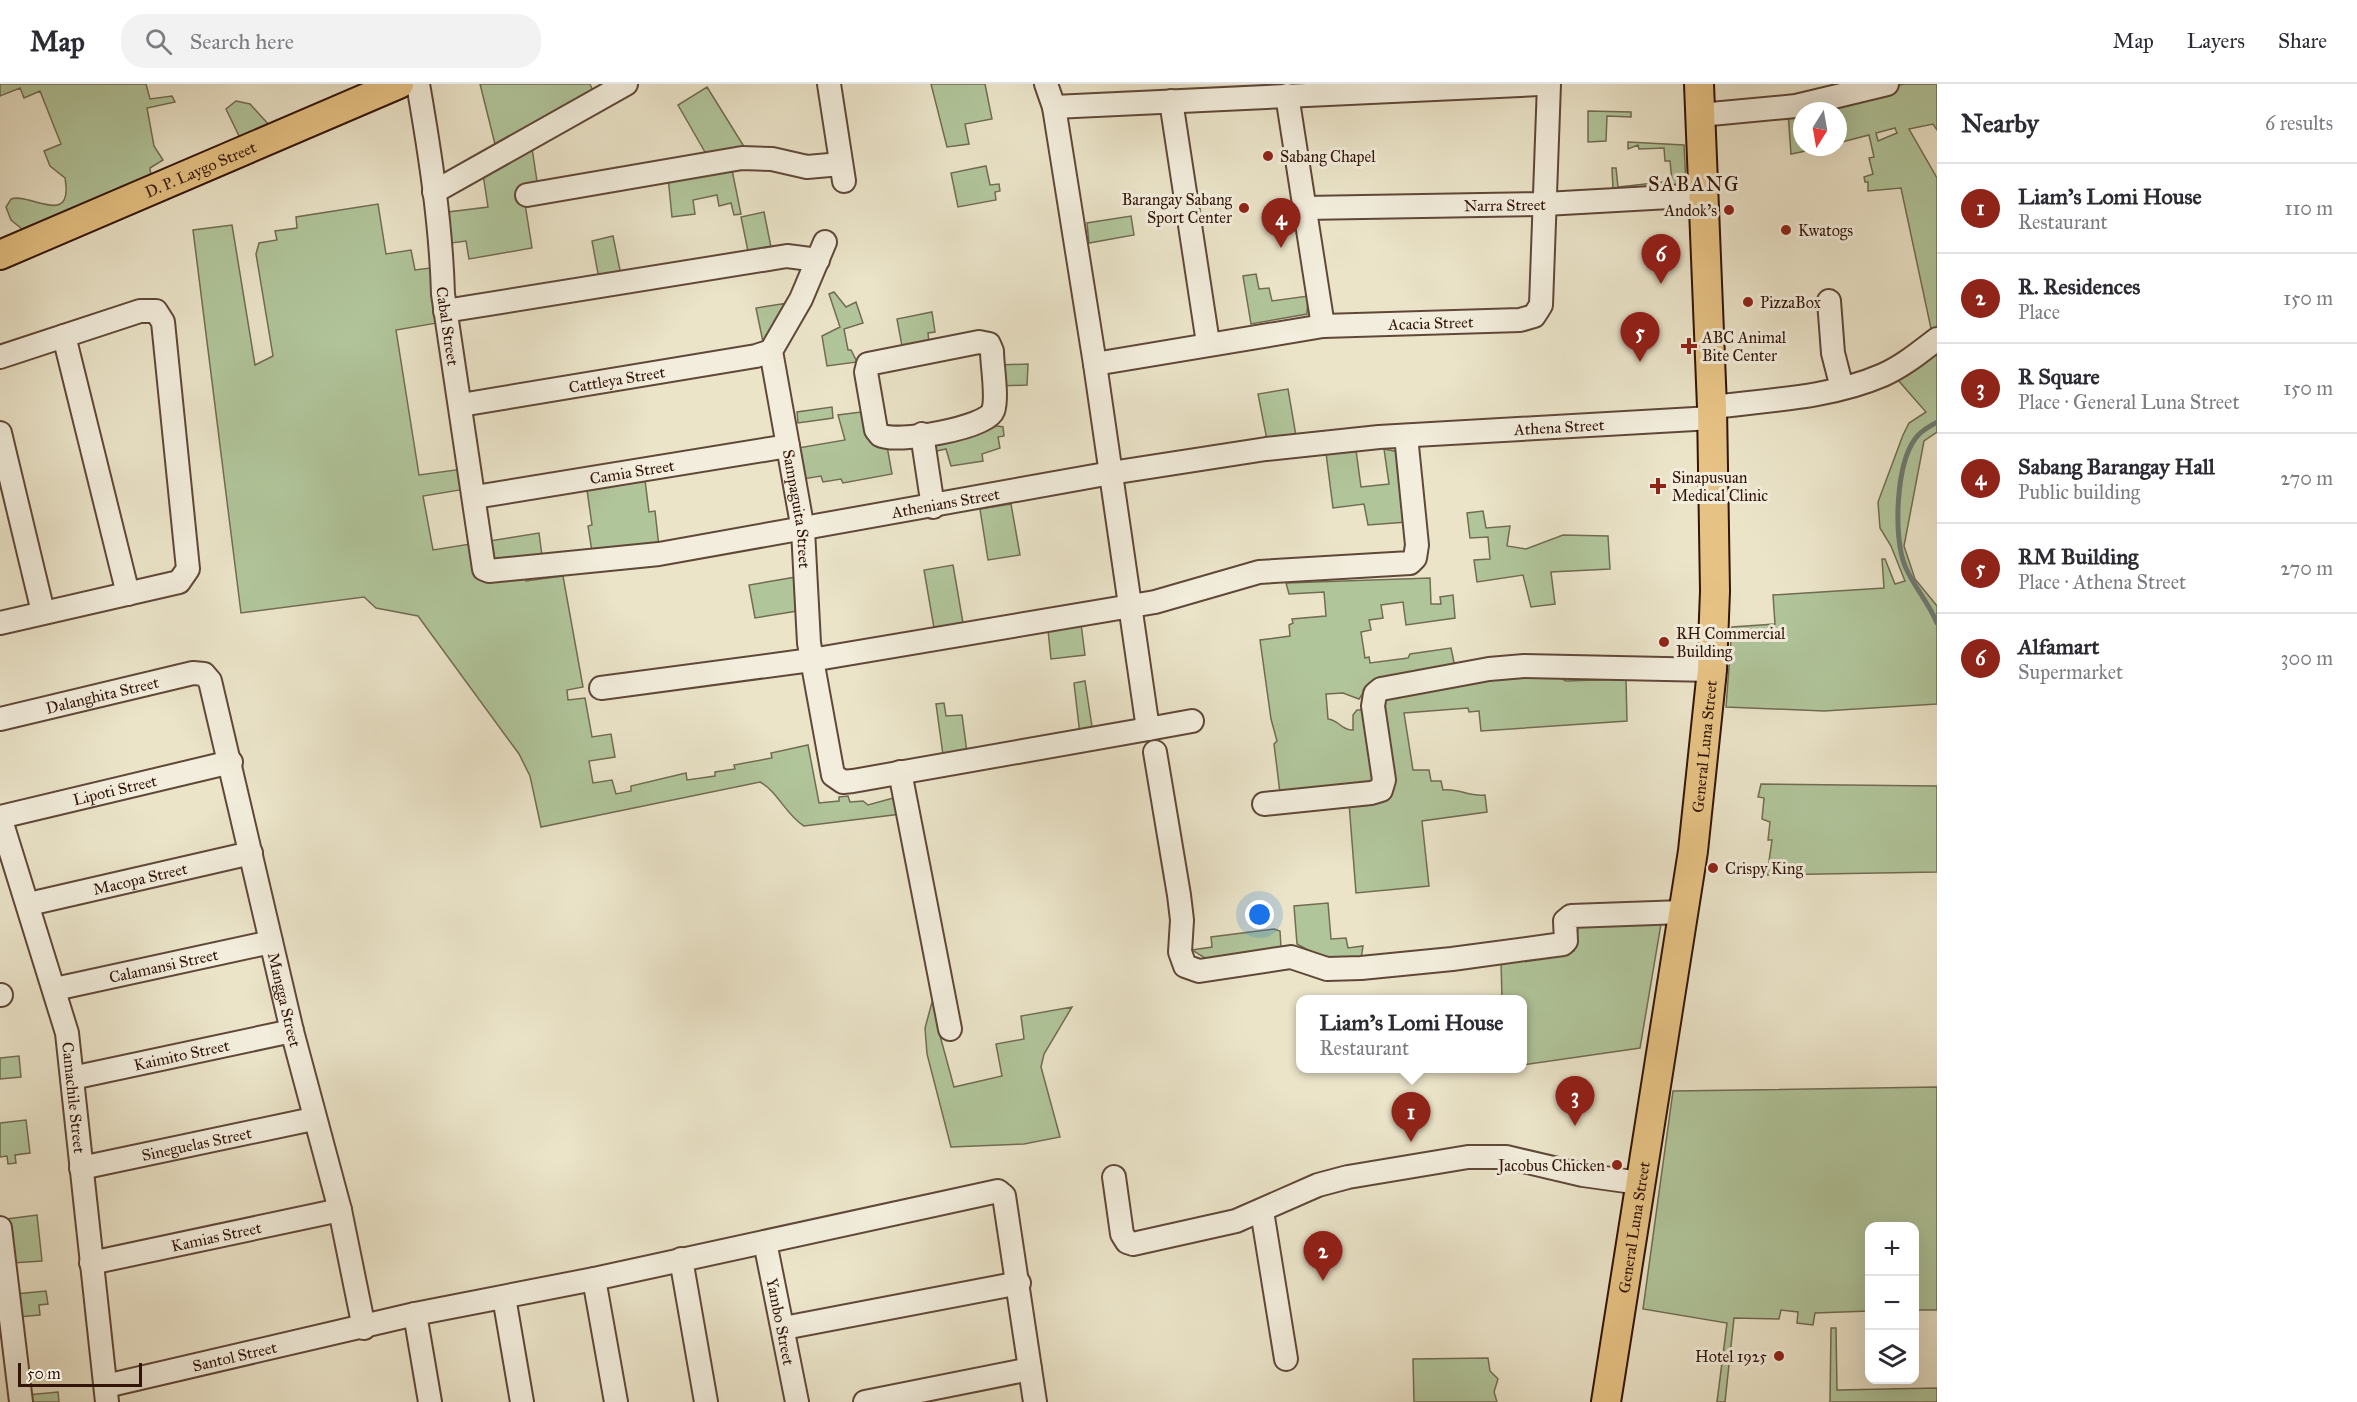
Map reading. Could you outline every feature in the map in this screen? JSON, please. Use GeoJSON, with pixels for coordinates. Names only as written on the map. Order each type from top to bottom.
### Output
{"type":"FeatureCollection","features":[{"type":"Feature","properties":{"kind":"main road","name":"D. P. Laygo Street"},"geometry":{"type":"LineString","coordinates":[[0,255],[399,84]]}},
{"type":"Feature","properties":{"kind":"main road","name":"General Luna Street"},"geometry":{"type":"LineString","coordinates":[[1606,1402],[1683,912],[1701,786],[1712,670],[1715,591],[1712,413],[1699,84]]}},
{"type":"Feature","properties":{"kind":"street","name":"Cabal Street"},"geometry":{"type":"LineString","coordinates":[[418,84],[434,192],[445,311],[484,568]]}},
{"type":"Feature","properties":{"kind":"street"},"geometry":{"type":"LineString","coordinates":[[434,192],[626,84]]}},
{"type":"Feature","properties":{"kind":"street"},"geometry":{"type":"LineString","coordinates":[[527,195],[742,158],[772,159],[843,172],[829,84]]}},
{"type":"Feature","properties":{"kind":"street"},"geometry":{"type":"LineString","coordinates":[[1046,84],[1054,107],[1095,364],[1148,729]]}},
{"type":"Feature","properties":{"kind":"street"},"geometry":{"type":"LineString","coordinates":[[1054,107],[1539,84]]}},
{"type":"Feature","properties":{"kind":"street","name":"Acacia Street"},"geometry":{"type":"LineString","coordinates":[[1095,364],[1208,343],[1323,326],[1520,320],[1534,316],[1541,305],[1549,84]]}},
{"type":"Feature","properties":{"kind":"street"},"geometry":{"type":"LineString","coordinates":[[1700,115],[1796,106],[1887,84]]}},
{"type":"Feature","properties":{"kind":"street"},"geometry":{"type":"LineString","coordinates":[[1287,95],[1323,326]]}},
{"type":"Feature","properties":{"kind":"street"},"geometry":{"type":"LineString","coordinates":[[1171,101],[1208,343]]}},
{"type":"Feature","properties":{"kind":"street","name":"Narra Street"},"geometry":{"type":"LineString","coordinates":[[1304,208],[1545,204],[1704,195]]}},
{"type":"Feature","properties":{"kind":"street"},"geometry":{"type":"LineString","coordinates":[[445,311],[821,251],[801,299],[771,351]]}},
{"type":"Feature","properties":{"kind":"street"},"geometry":{"type":"LineString","coordinates":[[1828,301],[1833,353],[1842,388]]}},
{"type":"Feature","properties":{"kind":"street"},"geometry":{"type":"LineString","coordinates":[[0,357],[140,311],[156,310],[162,322],[188,569],[179,582],[0,623]]}},
{"type":"Feature","properties":{"kind":"street"},"geometry":{"type":"LineString","coordinates":[[64,336],[128,594]]}},
{"type":"Feature","properties":{"kind":"street","name":"Athena Street"},"geometry":{"type":"LineString","coordinates":[[1406,436],[1712,413],[1842,388],[1894,370],[1937,339]]}},
{"type":"Feature","properties":{"kind":"street"},"geometry":{"type":"LineString","coordinates":[[982,341],[989,344],[992,351],[994,406],[992,414],[976,424],[922,434],[893,439],[880,435],[876,429],[867,366],[874,361],[982,341]]}},
{"type":"Feature","properties":{"kind":"street","name":"Cattleya Street"},"geometry":{"type":"LineString","coordinates":[[461,405],[756,356],[771,351]]}},
{"type":"Feature","properties":{"kind":"street","name":"Sampaguita Street"},"geometry":{"type":"LineString","coordinates":[[771,351],[803,530],[811,660],[832,771],[837,779],[843,782],[900,772]]}},
{"type":"Feature","properties":{"kind":"street"},"geometry":{"type":"LineString","coordinates":[[0,434],[43,612]]}},
{"type":"Feature","properties":{"kind":"street"},"geometry":{"type":"LineString","coordinates":[[922,434],[933,507]]}},
{"type":"Feature","properties":{"kind":"street"},"geometry":{"type":"LineString","coordinates":[[601,688],[811,660],[1130,607],[1161,601],[1259,572],[1410,563],[1415,558],[1417,545],[1406,436]]}},
{"type":"Feature","properties":{"kind":"street","name":"Athenians Street"},"geometry":{"type":"LineString","coordinates":[[484,568],[494,572],[659,554],[933,507],[1111,473],[1266,449],[1406,436]]}},
{"type":"Feature","properties":{"kind":"street","name":"Camia Street"},"geometry":{"type":"LineString","coordinates":[[475,497],[788,446]]}},
{"type":"Feature","properties":{"kind":"street"},"geometry":{"type":"LineString","coordinates":[[1264,804],[1381,790],[1384,780],[1372,706],[1375,694],[1381,689],[1489,669],[1524,666],[1712,670]]}},
{"type":"Feature","properties":{"kind":"street","name":"Dalanghita Street"},"geometry":{"type":"LineString","coordinates":[[0,719],[193,673],[204,674]]}},
{"type":"Feature","properties":{"kind":"street","name":"Mangga Street"},"geometry":{"type":"LineString","coordinates":[[204,674],[210,681],[231,762],[291,1031],[313,1119],[340,1209],[364,1328]]}},
{"type":"Feature","properties":{"kind":"street"},"geometry":{"type":"LineString","coordinates":[[950,1029],[900,772],[1192,721]]}},
{"type":"Feature","properties":{"kind":"street"},"geometry":{"type":"LineString","coordinates":[[1155,752],[1179,895],[1182,921],[1180,952],[1182,962],[1191,970],[1199,971],[1291,957],[1332,969],[1452,959],[1563,944],[1566,940],[1565,921],[1571,916],[1683,912]]}},
{"type":"Feature","properties":{"kind":"street","name":"Lipoti Street"},"geometry":{"type":"LineString","coordinates":[[0,817],[231,762]]}},
{"type":"Feature","properties":{"kind":"street","name":"Camachile Street"},"geometry":{"type":"LineString","coordinates":[[0,817],[21,886],[29,904],[67,1033],[106,1394]]}},
{"type":"Feature","properties":{"kind":"street","name":"Macopa Street"},"geometry":{"type":"LineString","coordinates":[[29,904],[251,853]]}},
{"type":"Feature","properties":{"kind":"street","name":"Calamansi Street"},"geometry":{"type":"LineString","coordinates":[[55,989],[271,942]]}},
{"type":"Feature","properties":{"kind":"street","name":"Kaimito Street"},"geometry":{"type":"LineString","coordinates":[[72,1078],[291,1031]]}},
{"type":"Feature","properties":{"kind":"street","name":"Sineguelas Street"},"geometry":{"type":"LineString","coordinates":[[81,1168],[313,1119]]}},
{"type":"Feature","properties":{"kind":"street"},"geometry":{"type":"LineString","coordinates":[[1114,1177],[1122,1233],[1127,1242],[1133,1244],[1236,1221],[1318,1185],[1348,1177],[1481,1156],[1518,1159],[1583,1175],[1640,1183]]}},
{"type":"Feature","properties":{"kind":"street","name":"Santol Street"},"geometry":{"type":"LineString","coordinates":[[106,1394],[415,1314],[594,1279],[998,1191],[1004,1196],[1019,1283]]}},
{"type":"Feature","properties":{"kind":"street","name":"Kamias Street"},"geometry":{"type":"LineString","coordinates":[[91,1263],[340,1209]]}},
{"type":"Feature","properties":{"kind":"street"},"geometry":{"type":"LineString","coordinates":[[1262,1211],[1286,1359]]}},
{"type":"Feature","properties":{"kind":"street"},"geometry":{"type":"LineString","coordinates":[[0,1228],[21,1402]]}},
{"type":"Feature","properties":{"kind":"street","name":"Yambo Street"},"geometry":{"type":"LineString","coordinates":[[765,1242],[797,1402]]}},
{"type":"Feature","properties":{"kind":"street"},"geometry":{"type":"LineString","coordinates":[[681,1259],[706,1402]]}},
{"type":"Feature","properties":{"kind":"street"},"geometry":{"type":"LineString","coordinates":[[594,1279],[616,1402]]}},
{"type":"Feature","properties":{"kind":"street"},"geometry":{"type":"LineString","coordinates":[[784,1328],[1019,1283],[1035,1402]]}},
{"type":"Feature","properties":{"kind":"street"},"geometry":{"type":"LineString","coordinates":[[504,1297],[522,1402]]}},
{"type":"Feature","properties":{"kind":"street"},"geometry":{"type":"LineString","coordinates":[[415,1314],[430,1402]]}},
{"type":"Feature","properties":{"kind":"street"},"geometry":{"type":"LineString","coordinates":[[865,1402],[1030,1369]]}},
{"type":"Feature","properties":{"kind":"green space"},"geometry":{"type":"Polygon","coordinates":[[[0,84],[146,84],[150,99],[172,96],[175,102],[147,108],[154,146],[163,160],[150,168],[151,177],[22,229],[11,220],[6,207],[11,199],[19,198],[48,205],[63,202],[66,193],[65,178],[50,166],[44,151],[61,144],[40,91],[24,98],[20,88],[0,96],[0,84]]]}},
{"type":"Feature","properties":{"kind":"green space"},"geometry":{"type":"Polygon","coordinates":[[[480,84],[590,84],[594,94],[496,148],[480,84]]]}},
{"type":"Feature","properties":{"kind":"green space"},"geometry":{"type":"Polygon","coordinates":[[[931,84],[985,84],[992,119],[965,124],[969,144],[947,147],[931,84]]]}},
{"type":"Feature","properties":{"kind":"green space"},"geometry":{"type":"Polygon","coordinates":[[[1904,84],[1937,84],[1937,130],[1933,124],[1909,129],[1937,178],[1937,335],[1933,338],[1901,188],[1868,191],[1868,182],[1865,182],[1864,177],[1873,174],[1869,158],[1874,157],[1869,135],[1847,141],[1847,102],[1829,102],[1904,84]],[[1895,128],[1876,133],[1878,141],[1897,133],[1895,128]]]}},
{"type":"Feature","properties":{"kind":"green space"},"geometry":{"type":"Polygon","coordinates":[[[707,87],[748,153],[709,159],[678,105],[707,87]]]}},
{"type":"Feature","properties":{"kind":"green space"},"geometry":{"type":"Polygon","coordinates":[[[236,101],[250,104],[271,127],[241,140],[226,109],[236,101]]]}},
{"type":"Feature","properties":{"kind":"green space"},"geometry":{"type":"Polygon","coordinates":[[[1588,111],[1631,112],[1631,117],[1607,116],[1606,141],[1588,142],[1588,111]]]}},
{"type":"Feature","properties":{"kind":"green space"},"geometry":{"type":"Polygon","coordinates":[[[1793,111],[1793,154],[1791,154],[1788,112],[1793,111]]]}},
{"type":"Feature","properties":{"kind":"green space"},"geometry":{"type":"Polygon","coordinates":[[[1628,142],[1684,145],[1686,184],[1613,189],[1612,168],[1616,168],[1618,187],[1672,181],[1670,161],[1665,161],[1664,148],[1639,149],[1638,145],[1628,149],[1628,142]]]}},
{"type":"Feature","properties":{"kind":"green space"},"geometry":{"type":"Polygon","coordinates":[[[532,148],[538,188],[523,191],[532,248],[469,259],[466,241],[444,244],[440,213],[488,207],[483,174],[532,148]]]}},
{"type":"Feature","properties":{"kind":"green space"},"geometry":{"type":"Polygon","coordinates":[[[731,165],[741,214],[734,215],[731,203],[719,206],[717,195],[693,200],[695,214],[672,217],[668,177],[731,165]]]}},
{"type":"Feature","properties":{"kind":"green space"},"geometry":{"type":"Polygon","coordinates":[[[986,166],[990,185],[999,184],[1000,191],[995,192],[996,200],[958,207],[951,173],[986,166]]]}},
{"type":"Feature","properties":{"kind":"green space"},"geometry":{"type":"Polygon","coordinates":[[[378,204],[386,254],[411,250],[415,270],[430,268],[437,323],[396,330],[419,475],[463,469],[466,489],[423,496],[433,550],[539,533],[543,563],[524,566],[526,581],[563,576],[583,687],[567,690],[568,700],[585,698],[592,737],[611,734],[615,757],[589,761],[593,783],[612,780],[616,794],[631,791],[631,786],[686,773],[687,780],[715,776],[715,772],[735,769],[734,765],[772,758],[771,753],[808,745],[819,803],[839,801],[839,797],[848,796],[850,802],[863,801],[868,805],[897,797],[901,814],[804,826],[760,782],[541,827],[530,776],[519,754],[418,616],[376,608],[364,597],[241,613],[193,230],[232,225],[255,365],[273,356],[256,254],[259,243],[277,240],[275,231],[297,228],[296,217],[378,204]]]}},
{"type":"Feature","properties":{"kind":"green space"},"geometry":{"type":"Polygon","coordinates":[[[764,212],[772,252],[749,256],[741,217],[764,212]]]}},
{"type":"Feature","properties":{"kind":"green space"},"geometry":{"type":"Polygon","coordinates":[[[1131,216],[1134,235],[1089,243],[1087,223],[1131,216]]]}},
{"type":"Feature","properties":{"kind":"green space"},"geometry":{"type":"Polygon","coordinates":[[[613,236],[621,275],[599,279],[592,241],[613,236]]]}},
{"type":"Feature","properties":{"kind":"green space"},"geometry":{"type":"Polygon","coordinates":[[[1256,274],[1259,289],[1269,288],[1272,301],[1308,296],[1307,314],[1251,324],[1243,276],[1256,274]]]}},
{"type":"Feature","properties":{"kind":"green space"},"geometry":{"type":"Polygon","coordinates":[[[834,292],[846,307],[856,302],[863,323],[844,329],[848,350],[851,350],[857,362],[827,366],[822,336],[840,327],[829,294],[834,292]]]}},
{"type":"Feature","properties":{"kind":"green space"},"geometry":{"type":"Polygon","coordinates":[[[788,303],[763,342],[756,308],[788,303]]]}},
{"type":"Feature","properties":{"kind":"green space"},"geometry":{"type":"Polygon","coordinates":[[[932,312],[935,332],[928,333],[929,342],[902,346],[897,319],[932,312]]]}},
{"type":"Feature","properties":{"kind":"green space"},"geometry":{"type":"Polygon","coordinates":[[[1937,350],[1937,432],[1924,441],[1904,546],[1915,579],[1937,606],[1937,704],[1824,711],[1726,707],[1732,627],[1775,624],[1773,595],[1884,588],[1882,559],[1885,559],[1895,584],[1905,581],[1891,546],[1880,528],[1878,502],[1909,423],[1926,412],[1898,380],[1937,350]]]}},
{"type":"Feature","properties":{"kind":"green space"},"geometry":{"type":"Polygon","coordinates":[[[1028,364],[1027,385],[999,386],[998,365],[1028,364]]]}},
{"type":"Feature","properties":{"kind":"green space"},"geometry":{"type":"Polygon","coordinates":[[[1288,389],[1296,436],[1267,440],[1258,394],[1288,389]]]}},
{"type":"Feature","properties":{"kind":"green space"},"geometry":{"type":"Polygon","coordinates":[[[832,407],[833,418],[798,423],[797,412],[832,407]]]}},
{"type":"Feature","properties":{"kind":"green space"},"geometry":{"type":"Polygon","coordinates":[[[861,412],[865,433],[887,446],[892,474],[843,483],[841,479],[823,482],[821,476],[803,479],[798,448],[845,440],[838,415],[861,412]]]}},
{"type":"Feature","properties":{"kind":"green space"},"geometry":{"type":"Polygon","coordinates":[[[998,426],[1003,427],[1004,436],[998,437],[1000,448],[982,454],[983,461],[951,466],[946,449],[932,452],[930,441],[998,426]]]}},
{"type":"Feature","properties":{"kind":"green space"},"geometry":{"type":"Polygon","coordinates":[[[1384,449],[1399,452],[1407,522],[1368,525],[1364,504],[1333,508],[1326,453],[1356,450],[1361,487],[1389,484],[1384,449]]]}},
{"type":"Feature","properties":{"kind":"green space"},"geometry":{"type":"Polygon","coordinates":[[[645,480],[649,512],[655,511],[659,547],[593,558],[588,526],[592,525],[587,490],[645,480]]]}},
{"type":"Feature","properties":{"kind":"green space"},"geometry":{"type":"Polygon","coordinates":[[[1011,504],[1020,555],[988,560],[980,509],[1011,504]]]}},
{"type":"Feature","properties":{"kind":"green space"},"geometry":{"type":"Polygon","coordinates":[[[1483,511],[1486,528],[1510,526],[1507,546],[1526,549],[1563,535],[1608,536],[1610,569],[1551,572],[1555,604],[1531,607],[1523,575],[1477,582],[1474,560],[1490,559],[1488,537],[1470,538],[1467,513],[1483,511]]]}},
{"type":"Feature","properties":{"kind":"green space"},"geometry":{"type":"Polygon","coordinates":[[[953,565],[963,623],[934,628],[924,570],[953,565]]]}},
{"type":"Feature","properties":{"kind":"green space"},"geometry":{"type":"Polygon","coordinates":[[[796,577],[797,611],[755,618],[749,585],[796,577]]]}},
{"type":"Feature","properties":{"kind":"green space"},"geometry":{"type":"Polygon","coordinates":[[[1430,578],[1431,604],[1441,604],[1440,597],[1453,595],[1455,618],[1406,625],[1403,602],[1381,605],[1383,618],[1369,620],[1371,630],[1361,632],[1365,658],[1369,657],[1370,663],[1408,658],[1410,654],[1451,648],[1455,667],[1366,689],[1359,699],[1343,693],[1326,694],[1328,719],[1346,729],[1353,730],[1353,715],[1357,710],[1363,710],[1373,782],[1280,793],[1274,744],[1277,741],[1271,719],[1260,640],[1290,636],[1289,625],[1293,623],[1292,619],[1326,616],[1324,592],[1289,594],[1286,583],[1430,578]]]}},
{"type":"Feature","properties":{"kind":"green space"},"geometry":{"type":"Polygon","coordinates":[[[1081,624],[1085,655],[1051,659],[1048,630],[1081,624]]]}},
{"type":"Feature","properties":{"kind":"green space"},"geometry":{"type":"Polygon","coordinates":[[[1553,674],[1566,681],[1626,679],[1627,721],[1481,731],[1479,711],[1469,712],[1468,708],[1404,713],[1413,770],[1429,770],[1431,781],[1441,781],[1443,790],[1485,795],[1487,812],[1422,821],[1429,886],[1356,893],[1349,803],[1385,798],[1380,697],[1477,679],[1553,674]]]}},
{"type":"Feature","properties":{"kind":"green space"},"geometry":{"type":"Polygon","coordinates":[[[1085,681],[1093,733],[1080,735],[1074,683],[1085,681]]]}},
{"type":"Feature","properties":{"kind":"green space"},"geometry":{"type":"Polygon","coordinates":[[[944,703],[946,716],[962,715],[967,752],[943,755],[936,704],[944,703]]]}},
{"type":"Feature","properties":{"kind":"green space"},"geometry":{"type":"Polygon","coordinates":[[[1761,784],[1937,786],[1937,872],[1767,875],[1772,840],[1768,840],[1770,822],[1762,819],[1764,798],[1758,797],[1761,784]]]}},
{"type":"Feature","properties":{"kind":"green space"},"geometry":{"type":"Polygon","coordinates":[[[1328,903],[1331,939],[1346,938],[1348,948],[1363,946],[1361,959],[1328,957],[1297,944],[1294,906],[1328,903]]]}},
{"type":"Feature","properties":{"kind":"green space"},"geometry":{"type":"Polygon","coordinates":[[[1579,924],[1661,924],[1640,1048],[1527,1064],[1527,995],[1502,995],[1501,960],[1574,951],[1579,924]]]}},
{"type":"Feature","properties":{"kind":"green space"},"geometry":{"type":"Polygon","coordinates":[[[1274,929],[1280,931],[1281,948],[1208,960],[1192,950],[1212,947],[1211,937],[1274,929]]]}},
{"type":"Feature","properties":{"kind":"green space"},"geometry":{"type":"Polygon","coordinates":[[[934,995],[939,1032],[954,1087],[1002,1076],[996,1044],[1024,1039],[1021,1016],[1072,1007],[1044,1054],[1041,1067],[1060,1137],[1024,1144],[951,1147],[927,1054],[925,1028],[934,995]]]}},
{"type":"Feature","properties":{"kind":"green space"},"geometry":{"type":"Polygon","coordinates":[[[19,1056],[21,1077],[0,1079],[0,1058],[19,1056]]]}},
{"type":"Feature","properties":{"kind":"green space"},"geometry":{"type":"Polygon","coordinates":[[[1937,1087],[1937,1310],[1919,1310],[1919,1222],[1865,1222],[1865,1311],[1815,1313],[1813,1325],[1797,1323],[1798,1312],[1781,1310],[1779,1319],[1734,1318],[1725,1402],[1717,1402],[1727,1323],[1643,1309],[1673,1091],[1937,1087]]]}},
{"type":"Feature","properties":{"kind":"green space"},"geometry":{"type":"Polygon","coordinates":[[[26,1120],[30,1153],[15,1155],[16,1163],[8,1164],[7,1156],[0,1157],[0,1123],[26,1120]]]}},
{"type":"Feature","properties":{"kind":"green space"},"geometry":{"type":"Polygon","coordinates":[[[37,1215],[42,1261],[12,1263],[7,1219],[37,1215]]]}},
{"type":"Feature","properties":{"kind":"green space"},"geometry":{"type":"Polygon","coordinates":[[[46,1291],[48,1304],[39,1305],[40,1315],[18,1317],[15,1294],[46,1291]]]}},
{"type":"Feature","properties":{"kind":"green space"},"geometry":{"type":"Polygon","coordinates":[[[1831,1328],[1836,1328],[1837,1390],[1937,1388],[1937,1402],[1830,1402],[1831,1328]]]}},
{"type":"Feature","properties":{"kind":"green space"},"geometry":{"type":"Polygon","coordinates":[[[1488,1358],[1490,1371],[1498,1379],[1494,1392],[1497,1402],[1414,1402],[1413,1359],[1488,1358]]]}},
{"type":"Feature","properties":{"kind":"green space"},"geometry":{"type":"Polygon","coordinates":[[[58,1392],[59,1402],[28,1402],[27,1395],[58,1392]]]}},
{"type":"Feature","properties":{"kind":"waterway"},"geometry":{"type":"LineString","coordinates":[[1937,422],[1919,434],[1909,451],[1900,483],[1898,501],[1899,538],[1905,566],[1937,623]]}},
{"type":"Feature","properties":{"kind":"place","name":"Sabang Chapel"},"geometry":{"type":"Point","coordinates":[1268,156]}},
{"type":"Feature","properties":{"kind":"place","name":"Barangay Sabang Sport Center"},"geometry":{"type":"Point","coordinates":[1244,208]}},
{"type":"Feature","properties":{"kind":"place","name":"Andok's"},"geometry":{"type":"Point","coordinates":[1729,210]}},
{"type":"Feature","properties":{"kind":"place","name":"Kwatogs"},"geometry":{"type":"Point","coordinates":[1786,230]}},
{"type":"Feature","properties":{"kind":"place","name":"Sabang Barangay Hall"},"geometry":{"type":"Point","coordinates":[1281,248]}},
{"type":"Feature","properties":{"kind":"place","name":"Alfamart"},"geometry":{"type":"Point","coordinates":[1661,284]}},
{"type":"Feature","properties":{"kind":"place","name":"PizzaBox"},"geometry":{"type":"Point","coordinates":[1748,302]}},
{"type":"Feature","properties":{"kind":"place","name":"ABC Animal Bite Center"},"geometry":{"type":"Point","coordinates":[1689,346]}},
{"type":"Feature","properties":{"kind":"place","name":"RM Building"},"geometry":{"type":"Point","coordinates":[1640,362]}},
{"type":"Feature","properties":{"kind":"place","name":"Sinapusuan Medical Clinic"},"geometry":{"type":"Point","coordinates":[1658,486]}},
{"type":"Feature","properties":{"kind":"place","name":"RH Commercial Building"},"geometry":{"type":"Point","coordinates":[1664,642]}},
{"type":"Feature","properties":{"kind":"place","name":"Crispy King"},"geometry":{"type":"Point","coordinates":[1713,868]}},
{"type":"Feature","properties":{"kind":"place","name":"R Square"},"geometry":{"type":"Point","coordinates":[1575,1126]}},
{"type":"Feature","properties":{"kind":"place","name":"Liam's Lomi House"},"geometry":{"type":"Point","coordinates":[1411,1142]}},
{"type":"Feature","properties":{"kind":"place","name":"Jacobus Chicken"},"geometry":{"type":"Point","coordinates":[1617,1165]}},
{"type":"Feature","properties":{"kind":"place","name":"R. Residences"},"geometry":{"type":"Point","coordinates":[1323,1281]}},
{"type":"Feature","properties":{"kind":"place","name":"Hotel 1925"},"geometry":{"type":"Point","coordinates":[1779,1356]}},
{"type":"Feature","properties":{"kind":"district","name":"SABANG"},"geometry":{"type":"Point","coordinates":[1694,184]}}]}
